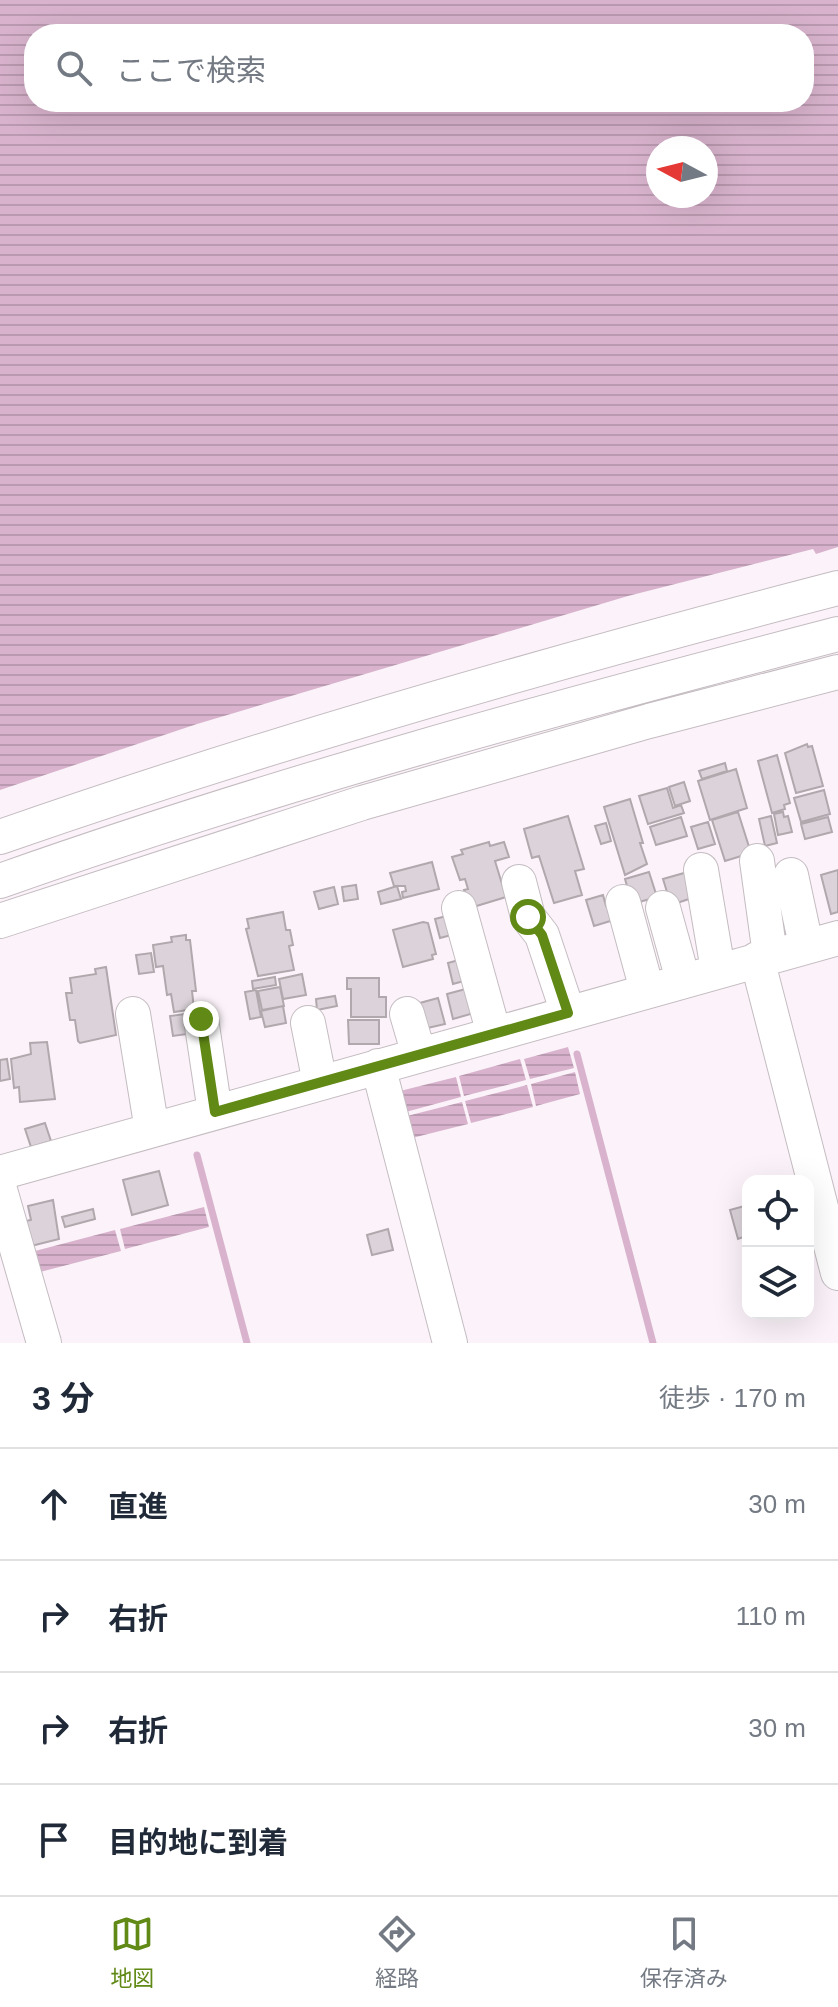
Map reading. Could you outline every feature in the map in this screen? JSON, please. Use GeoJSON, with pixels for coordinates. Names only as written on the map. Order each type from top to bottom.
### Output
{"type":"FeatureCollection","features":[{"type":"Feature","properties":{"kind":"street"},"geometry":{"type":"LineString","coordinates":[[0,837],[341,725],[623,644],[838,588]]}},
{"type":"Feature","properties":{"kind":"street"},"geometry":{"type":"LineString","coordinates":[[0,881],[88,850],[343,771],[637,686],[838,634]]}},
{"type":"Feature","properties":{"kind":"street"},"geometry":{"type":"LineString","coordinates":[[0,921],[362,803],[649,721],[838,672]]}},
{"type":"Feature","properties":{"kind":"street"},"geometry":{"type":"LineString","coordinates":[[757,861],[763,957],[838,1273]]}},
{"type":"Feature","properties":{"kind":"street"},"geometry":{"type":"LineString","coordinates":[[701,870],[718,970]]}},
{"type":"Feature","properties":{"kind":"street"},"geometry":{"type":"LineString","coordinates":[[0,1173],[822,942],[791,875]]}},
{"type":"Feature","properties":{"kind":"street"},"geometry":{"type":"LineString","coordinates":[[519,882],[528,917],[542,935],[568,1013]]}},
{"type":"Feature","properties":{"kind":"street"},"geometry":{"type":"LineString","coordinates":[[623,902],[647,990]]}},
{"type":"Feature","properties":{"kind":"street"},"geometry":{"type":"LineString","coordinates":[[459,908],[494,1034]]}},
{"type":"Feature","properties":{"kind":"street"},"geometry":{"type":"LineString","coordinates":[[663,908],[683,980]]}},
{"type":"Feature","properties":{"kind":"street"},"geometry":{"type":"LineString","coordinates":[[133,1014],[152,1130]]}},
{"type":"Feature","properties":{"kind":"street"},"geometry":{"type":"LineString","coordinates":[[407,1014],[419,1055]]}},
{"type":"Feature","properties":{"kind":"street"},"geometry":{"type":"LineString","coordinates":[[201,1019],[215,1112]]}},
{"type":"Feature","properties":{"kind":"street"},"geometry":{"type":"LineString","coordinates":[[308,1023],[320,1083]]}},
{"type":"Feature","properties":{"kind":"street"},"geometry":{"type":"LineString","coordinates":[[378,1066],[450,1343]]}},
{"type":"Feature","properties":{"kind":"street"},"geometry":{"type":"LineString","coordinates":[[0,1190],[44,1343]]}},
{"type":"Feature","properties":{"kind":"shaded area"},"geometry":{"type":"Polygon","coordinates":[[[0,0],[838,0],[838,547],[816,554],[813,549],[628,596],[197,724],[0,790],[0,0]]]}},
{"type":"Feature","properties":{"kind":"shaded area"},"geometry":{"type":"Polygon","coordinates":[[[568,1047],[574,1068],[530,1079],[524,1059],[568,1047]]]}},
{"type":"Feature","properties":{"kind":"shaded area"},"geometry":{"type":"Polygon","coordinates":[[[520,1059],[526,1080],[464,1096],[459,1076],[520,1059]]]}},
{"type":"Feature","properties":{"kind":"shaded area"},"geometry":{"type":"Polygon","coordinates":[[[575,1072],[580,1094],[536,1106],[531,1084],[575,1072]]]}},
{"type":"Feature","properties":{"kind":"shaded area"},"geometry":{"type":"Polygon","coordinates":[[[456,1077],[461,1097],[402,1113],[396,1092],[456,1077]]]}},
{"type":"Feature","properties":{"kind":"shaded area"},"geometry":{"type":"Polygon","coordinates":[[[527,1085],[533,1107],[471,1123],[465,1101],[527,1085]]]}},
{"type":"Feature","properties":{"kind":"shaded area"},"geometry":{"type":"Polygon","coordinates":[[[462,1102],[468,1124],[408,1139],[403,1117],[462,1102]]]}},
{"type":"Feature","properties":{"kind":"shaded area"},"geometry":{"type":"Polygon","coordinates":[[[204,1207],[209,1227],[125,1249],[120,1229],[204,1207]]]}},
{"type":"Feature","properties":{"kind":"shaded area"},"geometry":{"type":"Polygon","coordinates":[[[115,1230],[121,1251],[40,1272],[35,1251],[115,1230]]]}},
{"type":"Feature","properties":{"kind":"building"},"geometry":{"type":"Polygon","coordinates":[[[807,744],[808,747],[812,746],[823,786],[796,793],[785,753],[807,744]]]}},
{"type":"Feature","properties":{"kind":"building"},"geometry":{"type":"Polygon","coordinates":[[[777,755],[790,803],[784,805],[785,809],[772,813],[758,761],[777,755]]]}},
{"type":"Feature","properties":{"kind":"building"},"geometry":{"type":"Polygon","coordinates":[[[725,763],[727,771],[702,779],[699,771],[725,763]]]}},
{"type":"Feature","properties":{"kind":"building"},"geometry":{"type":"Polygon","coordinates":[[[736,769],[747,808],[710,820],[698,781],[736,769]]]}},
{"type":"Feature","properties":{"kind":"building"},"geometry":{"type":"Polygon","coordinates":[[[684,782],[690,801],[675,806],[669,787],[684,782]]]}},
{"type":"Feature","properties":{"kind":"building"},"geometry":{"type":"Polygon","coordinates":[[[667,788],[673,808],[681,805],[684,813],[648,824],[639,796],[667,788]]]}},
{"type":"Feature","properties":{"kind":"building"},"geometry":{"type":"Polygon","coordinates":[[[824,790],[830,814],[801,822],[794,798],[824,790]]]}},
{"type":"Feature","properties":{"kind":"building"},"geometry":{"type":"Polygon","coordinates":[[[630,799],[647,864],[625,875],[604,807],[630,799]]]}},
{"type":"Feature","properties":{"kind":"building"},"geometry":{"type":"Polygon","coordinates":[[[738,812],[751,853],[725,861],[712,820],[738,812]]]}},
{"type":"Feature","properties":{"kind":"building"},"geometry":{"type":"Polygon","coordinates":[[[783,812],[784,817],[788,816],[792,832],[778,835],[774,814],[783,812]]]}},
{"type":"Feature","properties":{"kind":"building"},"geometry":{"type":"Polygon","coordinates":[[[568,816],[584,869],[575,871],[582,895],[554,903],[539,856],[532,858],[524,829],[568,816]]]}},
{"type":"Feature","properties":{"kind":"building"},"geometry":{"type":"Polygon","coordinates":[[[771,816],[777,843],[765,846],[759,819],[771,816]]]}},
{"type":"Feature","properties":{"kind":"building"},"geometry":{"type":"Polygon","coordinates":[[[681,817],[687,836],[656,845],[650,827],[681,817]]]}},
{"type":"Feature","properties":{"kind":"building"},"geometry":{"type":"Polygon","coordinates":[[[828,817],[832,832],[805,839],[801,824],[828,817]]]}},
{"type":"Feature","properties":{"kind":"building"},"geometry":{"type":"Polygon","coordinates":[[[708,822],[715,844],[698,849],[691,827],[708,822]]]}},
{"type":"Feature","properties":{"kind":"building"},"geometry":{"type":"Polygon","coordinates":[[[606,823],[611,841],[601,844],[595,826],[606,823]]]}},
{"type":"Feature","properties":{"kind":"building"},"geometry":{"type":"Polygon","coordinates":[[[489,842],[490,846],[504,842],[509,857],[495,861],[506,897],[470,908],[464,890],[468,889],[465,879],[460,880],[452,857],[463,854],[461,850],[489,842]]]}},
{"type":"Feature","properties":{"kind":"building"},"geometry":{"type":"Polygon","coordinates":[[[432,862],[439,889],[403,898],[405,886],[394,886],[390,873],[432,862]]]}},
{"type":"Feature","properties":{"kind":"building"},"geometry":{"type":"Polygon","coordinates":[[[838,870],[838,912],[831,914],[821,875],[838,870]]]}},
{"type":"Feature","properties":{"kind":"building"},"geometry":{"type":"Polygon","coordinates":[[[691,871],[698,896],[671,905],[663,879],[691,871]]]}},
{"type":"Feature","properties":{"kind":"building"},"geometry":{"type":"Polygon","coordinates":[[[649,872],[657,897],[632,904],[625,879],[649,872]]]}},
{"type":"Feature","properties":{"kind":"building"},"geometry":{"type":"Polygon","coordinates":[[[356,885],[358,899],[344,901],[342,887],[356,885]]]}},
{"type":"Feature","properties":{"kind":"building"},"geometry":{"type":"Polygon","coordinates":[[[397,886],[401,899],[381,904],[378,892],[397,886]]]}},
{"type":"Feature","properties":{"kind":"building"},"geometry":{"type":"Polygon","coordinates":[[[334,887],[338,904],[319,909],[314,892],[334,887]]]}},
{"type":"Feature","properties":{"kind":"building"},"geometry":{"type":"Polygon","coordinates":[[[603,895],[606,906],[613,904],[617,919],[594,926],[586,900],[603,895]]]}},
{"type":"Feature","properties":{"kind":"building"},"geometry":{"type":"Polygon","coordinates":[[[283,912],[293,945],[289,946],[294,970],[258,976],[246,929],[249,928],[247,919],[283,912]]]}},
{"type":"Feature","properties":{"kind":"building"},"geometry":{"type":"Polygon","coordinates":[[[454,914],[459,933],[440,938],[435,919],[454,914]]]}},
{"type":"Feature","properties":{"kind":"building"},"geometry":{"type":"Polygon","coordinates":[[[428,923],[436,954],[432,955],[433,959],[403,967],[393,930],[428,923]]]}},
{"type":"Feature","properties":{"kind":"building"},"geometry":{"type":"Polygon","coordinates":[[[186,935],[186,940],[190,940],[196,991],[192,991],[194,1009],[174,1012],[171,994],[167,995],[163,966],[156,967],[153,945],[172,942],[171,937],[186,935]]]}},
{"type":"Feature","properties":{"kind":"building"},"geometry":{"type":"Polygon","coordinates":[[[151,953],[154,972],[139,974],[136,955],[151,953]]]}},
{"type":"Feature","properties":{"kind":"building"},"geometry":{"type":"Polygon","coordinates":[[[466,958],[471,979],[453,984],[448,963],[466,958]]]}},
{"type":"Feature","properties":{"kind":"building"},"geometry":{"type":"Polygon","coordinates":[[[106,967],[116,1035],[80,1043],[75,1020],[70,1020],[66,993],[72,993],[70,978],[96,974],[95,969],[106,967]]]}},
{"type":"Feature","properties":{"kind":"building"},"geometry":{"type":"Polygon","coordinates":[[[302,974],[306,995],[283,999],[279,979],[302,974]]]}},
{"type":"Feature","properties":{"kind":"building"},"geometry":{"type":"Polygon","coordinates":[[[275,977],[276,985],[253,989],[252,981],[275,977]]]}},
{"type":"Feature","properties":{"kind":"building"},"geometry":{"type":"Polygon","coordinates":[[[347,978],[379,978],[379,997],[386,997],[386,1017],[351,1017],[351,989],[347,989],[347,978]]]}},
{"type":"Feature","properties":{"kind":"building"},"geometry":{"type":"Polygon","coordinates":[[[280,987],[284,1006],[262,1010],[258,991],[280,987]]]}},
{"type":"Feature","properties":{"kind":"building"},"geometry":{"type":"Polygon","coordinates":[[[473,987],[474,1013],[453,1019],[447,994],[473,987]]]}},
{"type":"Feature","properties":{"kind":"building"},"geometry":{"type":"Polygon","coordinates":[[[256,990],[261,1017],[250,1019],[245,992],[256,990]]]}},
{"type":"Feature","properties":{"kind":"building"},"geometry":{"type":"Polygon","coordinates":[[[335,996],[337,1006],[317,1010],[316,999],[335,996]]]}},
{"type":"Feature","properties":{"kind":"building"},"geometry":{"type":"Polygon","coordinates":[[[438,998],[445,1024],[423,1029],[416,1004],[438,998]]]}},
{"type":"Feature","properties":{"kind":"building"},"geometry":{"type":"Polygon","coordinates":[[[283,1006],[286,1023],[265,1027],[261,1011],[283,1006]]]}},
{"type":"Feature","properties":{"kind":"building"},"geometry":{"type":"Polygon","coordinates":[[[192,1013],[195,1033],[173,1036],[170,1016],[192,1013]]]}},
{"type":"Feature","properties":{"kind":"building"},"geometry":{"type":"Polygon","coordinates":[[[348,1020],[379,1020],[379,1044],[349,1044],[348,1020]]]}},
{"type":"Feature","properties":{"kind":"building"},"geometry":{"type":"Polygon","coordinates":[[[47,1042],[55,1099],[20,1102],[19,1087],[14,1088],[11,1059],[31,1054],[30,1043],[47,1042]]]}},
{"type":"Feature","properties":{"kind":"building"},"geometry":{"type":"Polygon","coordinates":[[[7,1059],[10,1079],[0,1081],[0,1060],[7,1059]]]}},
{"type":"Feature","properties":{"kind":"building"},"geometry":{"type":"Polygon","coordinates":[[[45,1123],[51,1141],[31,1147],[25,1129],[45,1123]]]}},
{"type":"Feature","properties":{"kind":"building"},"geometry":{"type":"Polygon","coordinates":[[[159,1171],[168,1205],[132,1215],[123,1180],[159,1171]]]}},
{"type":"Feature","properties":{"kind":"building"},"geometry":{"type":"Polygon","coordinates":[[[53,1200],[59,1239],[31,1246],[25,1221],[31,1220],[28,1206],[53,1200]]]}},
{"type":"Feature","properties":{"kind":"building"},"geometry":{"type":"Polygon","coordinates":[[[742,1207],[742,1237],[738,1239],[730,1210],[742,1207]]]}},
{"type":"Feature","properties":{"kind":"building"},"geometry":{"type":"Polygon","coordinates":[[[93,1209],[95,1219],[65,1227],[62,1217],[93,1209]]]}},
{"type":"Feature","properties":{"kind":"building"},"geometry":{"type":"Polygon","coordinates":[[[388,1229],[393,1250],[372,1255],[367,1235],[388,1229]]]}},
{"type":"Feature","properties":{"kind":"waterway"},"geometry":{"type":"LineString","coordinates":[[577,1054],[653,1343]]}},
{"type":"Feature","properties":{"kind":"waterway"},"geometry":{"type":"LineString","coordinates":[[197,1155],[247,1343]]}},
{"type":"Feature","properties":{"kind":"route"},"geometry":{"type":"LineString","coordinates":[[201,1019],[215,1112],[568,1013],[542,935],[528,917]]}}]}
